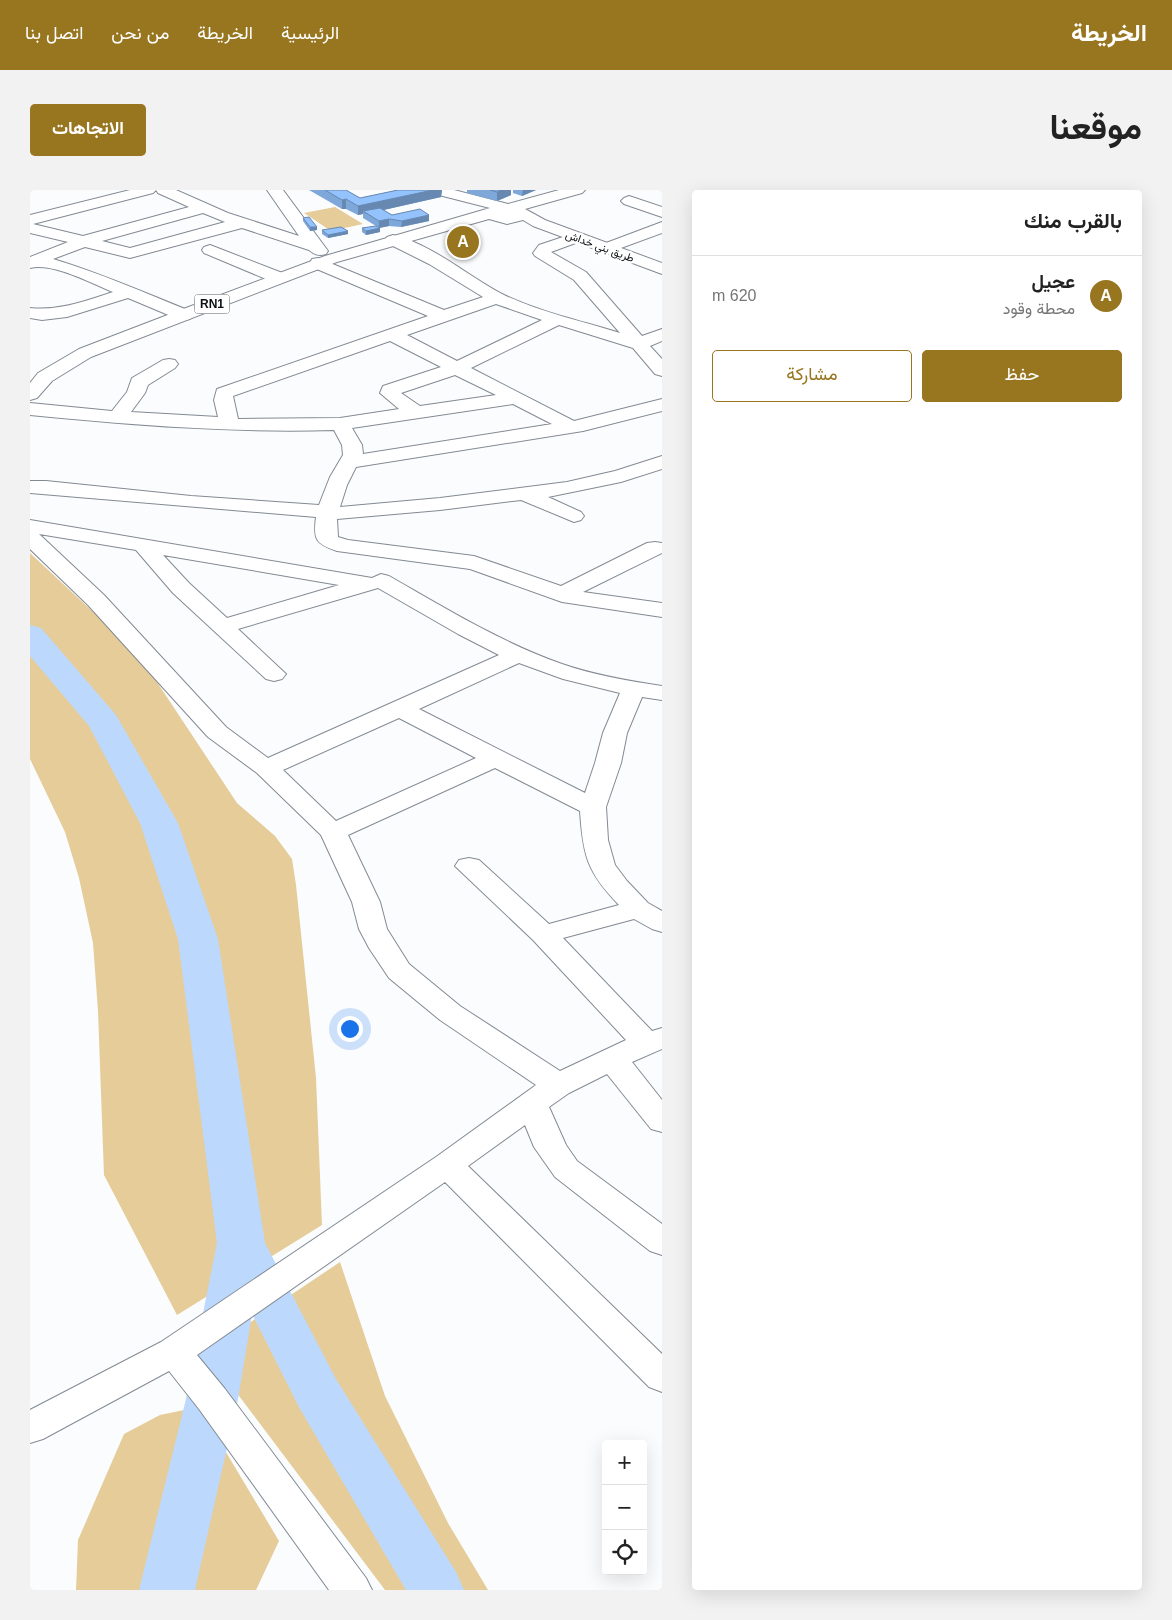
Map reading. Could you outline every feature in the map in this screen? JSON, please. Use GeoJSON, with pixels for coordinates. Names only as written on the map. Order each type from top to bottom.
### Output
{"type":"FeatureCollection","features":[{"type":"Feature","properties":{"kind":"street"},"geometry":{"type":"LineString","coordinates":[[163,190],[321,256],[394,297],[443,316]]}},
{"type":"Feature","properties":{"kind":"street"},"geometry":{"type":"LineString","coordinates":[[275,190],[321,256]]}},
{"type":"Feature","properties":{"kind":"street"},"geometry":{"type":"LineString","coordinates":[[436,190],[466,198],[507,214]]}},
{"type":"Feature","properties":{"kind":"street","name":"RN1"},"geometry":{"type":"LineString","coordinates":[[507,214],[577,190]]}},
{"type":"Feature","properties":{"kind":"street","name":"RN1"},"geometry":{"type":"LineString","coordinates":[[30,394],[45,377],[85,354],[279,278],[321,256],[507,214],[584,190]]}},
{"type":"Feature","properties":{"kind":"street"},"geometry":{"type":"LineString","coordinates":[[30,220],[140,191]]}},
{"type":"Feature","properties":{"kind":"street"},"geometry":{"type":"LineString","coordinates":[[629,201],[662,212]]}},
{"type":"Feature","properties":{"kind":"street"},"geometry":{"type":"LineString","coordinates":[[34,262],[85,241],[204,208]]}},
{"type":"Feature","properties":{"kind":"street","name":"طريق بني خداش"},"geometry":{"type":"LineString","coordinates":[[507,214],[539,223],[662,269]]}},
{"type":"Feature","properties":{"kind":"street"},"geometry":{"type":"LineString","coordinates":[[30,228],[130,253],[240,223]]}},
{"type":"Feature","properties":{"kind":"street"},"geometry":{"type":"LineString","coordinates":[[604,248],[662,227]]}},
{"type":"Feature","properties":{"kind":"street"},"geometry":{"type":"LineString","coordinates":[[399,238],[497,298],[654,357]]}},
{"type":"Feature","properties":{"kind":"street"},"geometry":{"type":"LineString","coordinates":[[575,238],[545,248],[541,253],[580,276],[654,357]]}},
{"type":"Feature","properties":{"kind":"street"},"geometry":{"type":"LineString","coordinates":[[210,250],[279,278]]}},
{"type":"Feature","properties":{"kind":"street"},"geometry":{"type":"LineString","coordinates":[[34,262],[79,272],[184,315]]}},
{"type":"Feature","properties":{"kind":"street"},"geometry":{"type":"LineString","coordinates":[[30,313],[43,315],[58,314],[129,292]]}},
{"type":"Feature","properties":{"kind":"street"},"geometry":{"type":"LineString","coordinates":[[230,424],[223,400],[224,393],[497,298]]}},
{"type":"Feature","properties":{"kind":"street"},"geometry":{"type":"LineString","coordinates":[[415,412],[392,396],[389,393],[390,390],[457,368],[556,320]]}},
{"type":"Feature","properties":{"kind":"street"},"geometry":{"type":"LineString","coordinates":[[654,357],[662,334]]}},
{"type":"Feature","properties":{"kind":"street"},"geometry":{"type":"LineString","coordinates":[[392,335],[572,427]]}},
{"type":"Feature","properties":{"kind":"street"},"geometry":{"type":"LineString","coordinates":[[117,417],[136,393],[138,382],[169,364]]}},
{"type":"Feature","properties":{"kind":"street"},"geometry":{"type":"LineString","coordinates":[[30,409],[117,417],[274,426],[340,424],[516,398]]}},
{"type":"Feature","properties":{"kind":"street"},"geometry":{"type":"LineString","coordinates":[[350,462],[572,427],[662,405]]}},
{"type":"Feature","properties":{"kind":"street"},"geometry":{"type":"LineString","coordinates":[[340,424],[353,450],[350,462],[339,480],[327,513],[326,534],[329,541],[458,561],[492,569],[562,594],[594,601],[662,610]]}},
{"type":"Feature","properties":{"kind":"street"},"geometry":{"type":"LineString","coordinates":[[30,487],[327,513],[413,507],[525,494],[597,482],[662,462]]}},
{"type":"Feature","properties":{"kind":"street"},"geometry":{"type":"LineString","coordinates":[[525,494],[574,516]]}},
{"type":"Feature","properties":{"kind":"street"},"geometry":{"type":"LineString","coordinates":[[30,526],[144,547],[375,583],[518,655],[578,676],[633,690],[662,693]]}},
{"type":"Feature","properties":{"kind":"street"},"geometry":{"type":"LineString","coordinates":[[30,537],[96,600],[217,732],[266,768],[333,832],[366,902],[373,929],[399,971],[450,1013],[558,1085]]}},
{"type":"Feature","properties":{"kind":"street"},"geometry":{"type":"LineString","coordinates":[[144,547],[181,588],[274,674]]}},
{"type":"Feature","properties":{"kind":"street"},"geometry":{"type":"LineString","coordinates":[[562,594],[655,548]]}},
{"type":"Feature","properties":{"kind":"street"},"geometry":{"type":"LineString","coordinates":[[223,626],[458,561]]}},
{"type":"Feature","properties":{"kind":"street"},"geometry":{"type":"LineString","coordinates":[[266,768],[518,655]]}},
{"type":"Feature","properties":{"kind":"street"},"geometry":{"type":"LineString","coordinates":[[633,690],[615,733],[608,763],[593,807],[595,840],[602,866],[617,887],[638,909],[662,923]]}},
{"type":"Feature","properties":{"kind":"street"},"geometry":{"type":"LineString","coordinates":[[400,709],[593,807]]}},
{"type":"Feature","properties":{"kind":"street"},"geometry":{"type":"LineString","coordinates":[[333,832],[496,758]]}},
{"type":"Feature","properties":{"kind":"street"},"geometry":{"type":"LineString","coordinates":[[30,1428],[174,1352],[532,1106],[558,1085],[654,1041],[469,866]]}},
{"type":"Feature","properties":{"kind":"street"},"geometry":{"type":"LineString","coordinates":[[543,934],[638,909]]}},
{"type":"Feature","properties":{"kind":"street"},"geometry":{"type":"LineString","coordinates":[[612,1059],[662,1121]]}},
{"type":"Feature","properties":{"kind":"street"},"geometry":{"type":"LineString","coordinates":[[532,1106],[550,1147],[566,1169],[662,1242]]}},
{"type":"Feature","properties":{"kind":"street"},"geometry":{"type":"LineString","coordinates":[[447,1165],[662,1377]]}},
{"type":"Feature","properties":{"kind":"street"},"geometry":{"type":"LineString","coordinates":[[174,1352],[212,1398],[352,1590]]}},
{"type":"Feature","properties":{"kind":"shaded area"},"geometry":{"type":"Polygon","coordinates":[[[335,207],[363,224],[331,231],[304,213],[335,207]]]}},
{"type":"Feature","properties":{"kind":"shaded area"},"geometry":{"type":"Polygon","coordinates":[[[30,553],[105,623],[151,673],[237,803],[275,836],[292,859],[316,1078],[322,1225],[177,1315],[104,1175],[98,1011],[93,943],[79,878],[65,832],[30,759],[30,553]]]}},
{"type":"Feature","properties":{"kind":"shaded area"},"geometry":{"type":"Polygon","coordinates":[[[340,1262],[385,1396],[448,1523],[488,1590],[385,1590],[206,1352],[340,1262]]]}},
{"type":"Feature","properties":{"kind":"shaded area"},"geometry":{"type":"Polygon","coordinates":[[[189,1409],[214,1432],[279,1541],[256,1590],[76,1590],[78,1540],[124,1434],[160,1415],[189,1409]]]}},
{"type":"Feature","properties":{"kind":"building"},"geometry":{"type":"Polygon","coordinates":[[[325,190],[346,190],[360,198],[398,190],[433,190],[358,206],[346,199],[342,200],[325,190]]]}},
{"type":"Feature","properties":{"kind":"building"},"geometry":{"type":"Polygon","coordinates":[[[380,208],[392,215],[420,209],[429,215],[402,221],[389,219],[379,221],[363,211],[380,208]]]}},
{"type":"Feature","properties":{"kind":"building"},"geometry":{"type":"Polygon","coordinates":[[[309,217],[317,227],[310,227],[303,218],[309,217]]]}},
{"type":"Feature","properties":{"kind":"building"},"geometry":{"type":"Polygon","coordinates":[[[376,226],[380,228],[366,231],[362,228],[376,226]]]}},
{"type":"Feature","properties":{"kind":"building"},"geometry":{"type":"Polygon","coordinates":[[[341,227],[348,231],[328,235],[322,230],[341,227]]]}},
{"type":"Feature","properties":{"kind":"waterway"},"geometry":{"type":"LineString","coordinates":[[30,635],[104,722],[159,823],[198,939],[241,1243]]}},
{"type":"Feature","properties":{"kind":"waterway"},"geometry":{"type":"LineString","coordinates":[[167,1590],[212,1399],[241,1243]]}},
{"type":"Feature","properties":{"kind":"waterway"},"geometry":{"type":"LineString","coordinates":[[241,1243],[318,1394],[436,1590]]}},
{"type":"Feature","properties":{"kind":"place","name":"عجيل"},"geometry":{"type":"Point","coordinates":[463,242]}}]}
